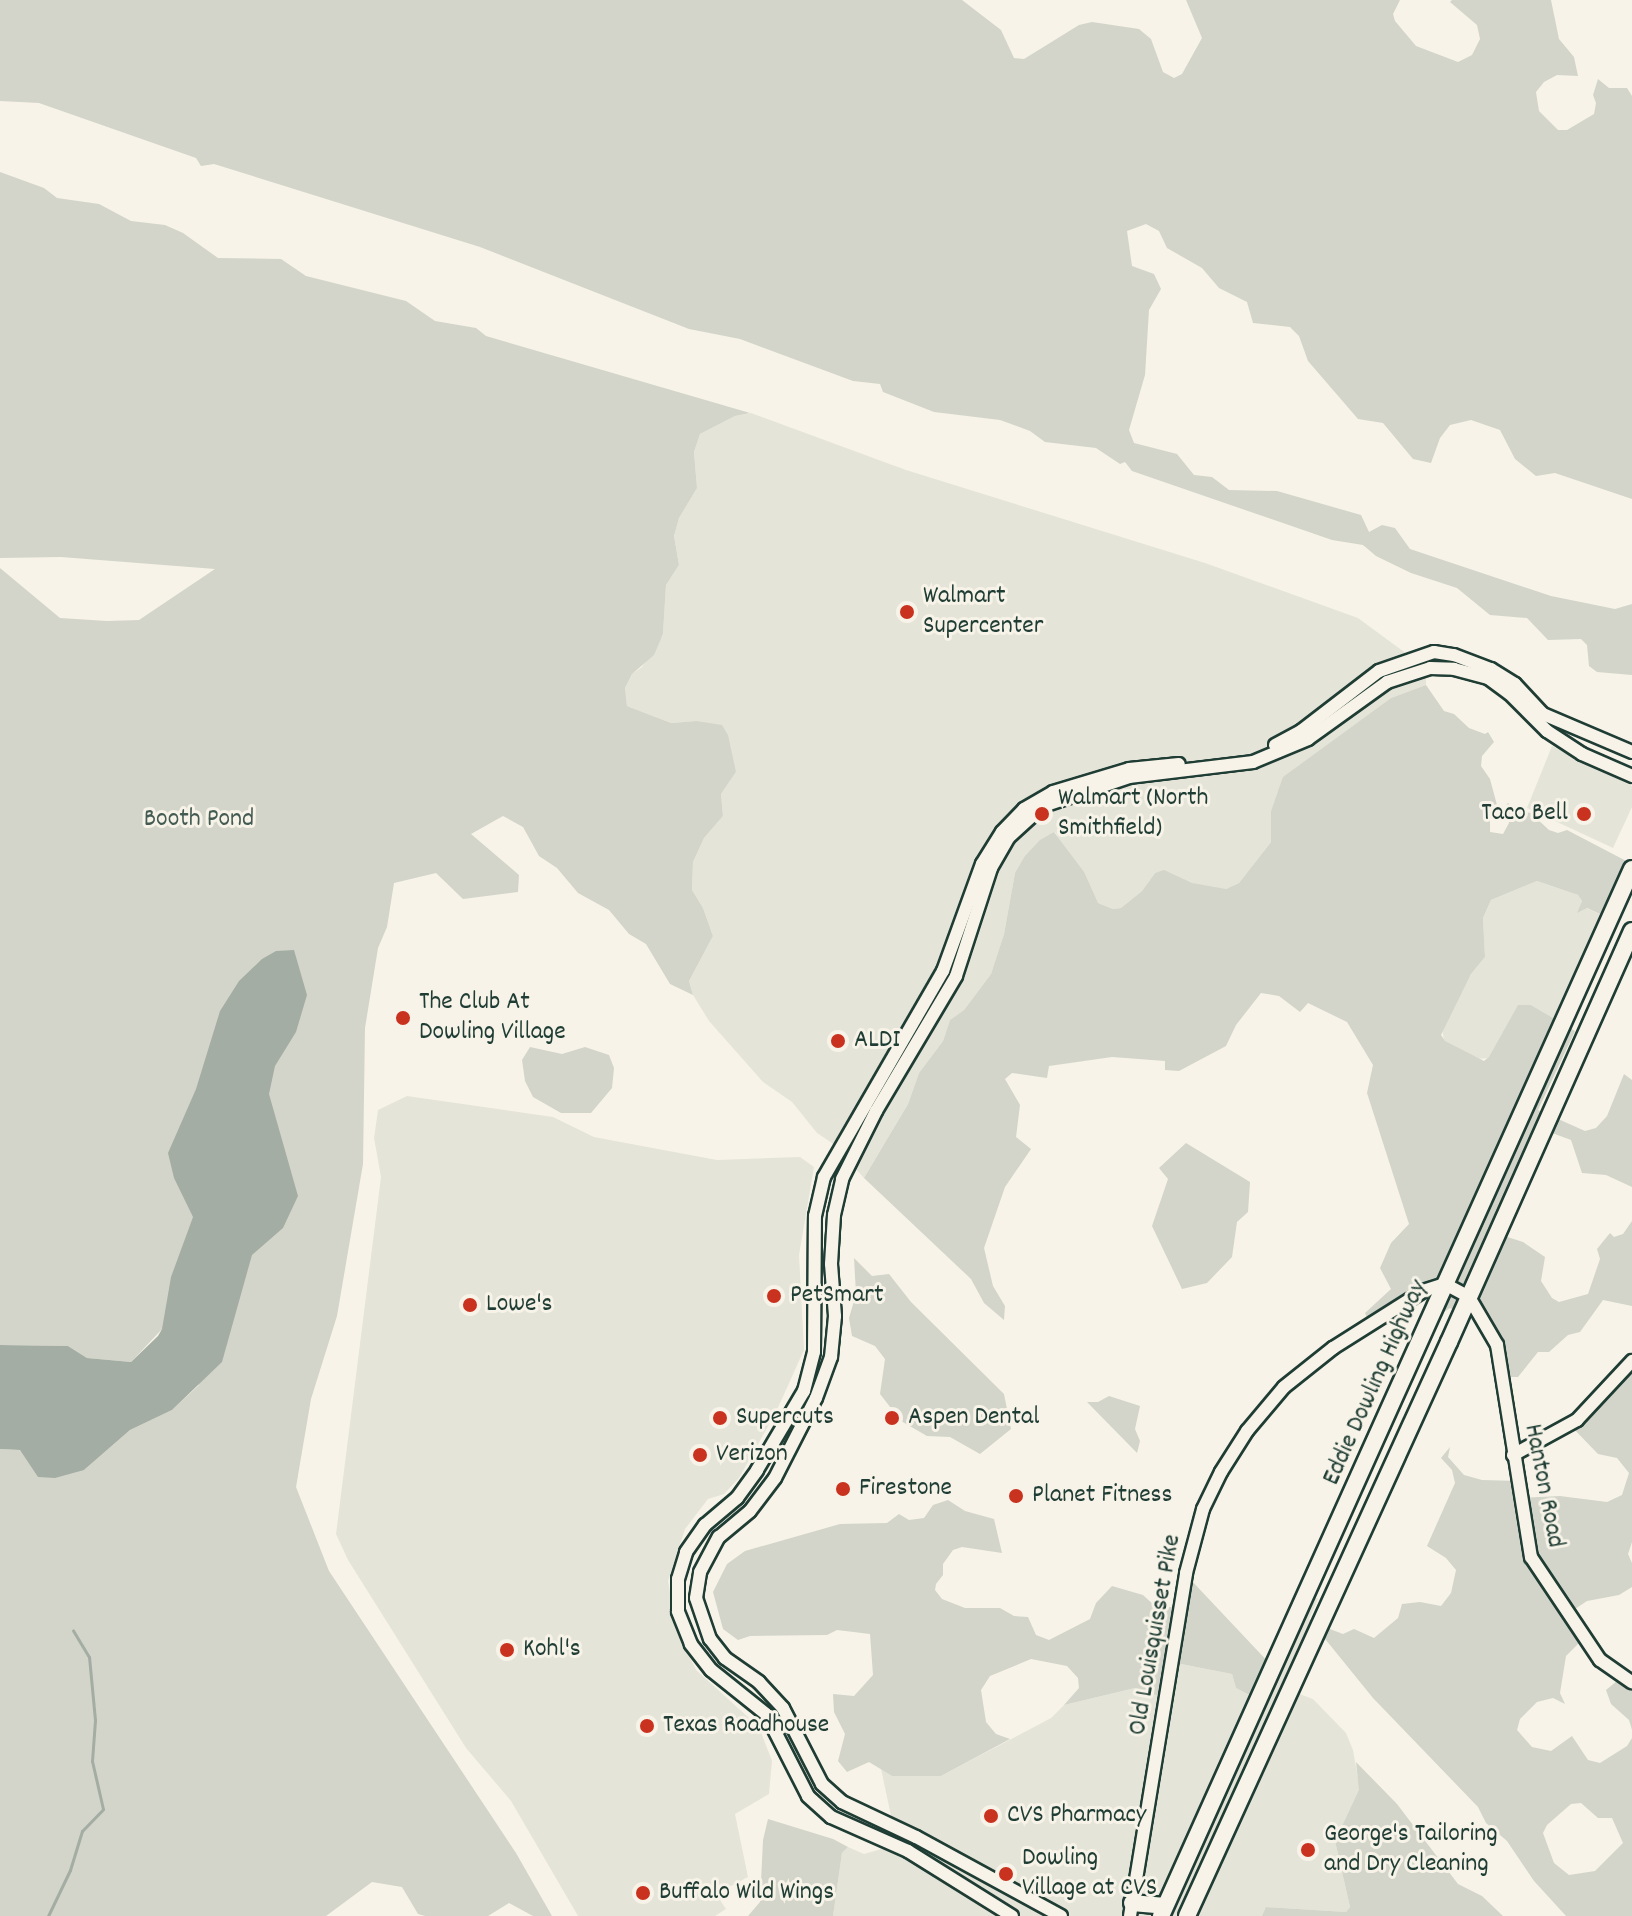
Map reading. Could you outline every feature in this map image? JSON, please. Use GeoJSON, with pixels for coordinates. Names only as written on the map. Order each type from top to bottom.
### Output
{"type":"FeatureCollection","features":[{"type":"Feature","properties":{"kind":"main road","name":"Eddie Dowling Highway"},"geometry":{"type":"LineString","coordinates":[[1163,1911],[1632,869]]}},
{"type":"Feature","properties":{"kind":"main road","name":"Eddie Dowling Highway"},"geometry":{"type":"LineString","coordinates":[[1187,1916],[1632,931]]}},
{"type":"Feature","properties":{"kind":"main road"},"geometry":{"type":"LineString","coordinates":[[1131,1910],[1163,1911]]}},
{"type":"Feature","properties":{"kind":"street"},"geometry":{"type":"LineString","coordinates":[[1012,1916],[908,1851],[831,1817],[808,1796],[766,1714],[711,1670],[691,1644],[678,1611],[678,1579],[686,1552],[705,1525],[737,1498],[804,1391],[814,1352],[815,1216],[824,1177],[943,971],[982,864],[1002,832],[1039,798],[1129,769],[1159,764],[1201,764],[1267,749],[1301,731],[1379,671],[1434,652],[1454,655],[1491,669],[1515,684],[1543,714],[1573,730],[1632,752]]}},
{"type":"Feature","properties":{"kind":"street"},"geometry":{"type":"LineString","coordinates":[[1061,1916],[916,1837],[842,1802],[822,1784],[783,1708],[759,1682],[725,1658],[710,1639],[701,1621],[696,1598],[700,1572],[719,1537],[750,1511],[775,1478],[804,1424],[831,1357],[835,1316],[831,1264],[834,1215],[842,1179],[876,1111],[956,976],[991,868],[1009,837],[1043,806],[1129,777],[1253,762],[1308,739],[1387,682],[1430,668],[1454,669],[1488,678],[1567,744],[1632,776]]}},
{"type":"Feature","properties":{"kind":"street"},"geometry":{"type":"LineString","coordinates":[[1567,744],[1573,730]]}},
{"type":"Feature","properties":{"kind":"street"},"geometry":{"type":"LineString","coordinates":[[1445,1284],[1469,1297]]}},
{"type":"Feature","properties":{"kind":"street","name":"Old Louisquisset Pike"},"geometry":{"type":"LineString","coordinates":[[1131,1910],[1186,1573],[1203,1509],[1221,1472],[1247,1431],[1284,1387],[1370,1324],[1423,1291],[1445,1284]]}},
{"type":"Feature","properties":{"kind":"street","name":"Hanton Road"},"geometry":{"type":"LineString","coordinates":[[1469,1297],[1497,1345],[1531,1557],[1600,1660],[1632,1682]]}},
{"type":"Feature","properties":{"kind":"street"},"geometry":{"type":"LineString","coordinates":[[1513,1455],[1577,1420],[1632,1361]]}},
{"type":"Feature","properties":{"kind":"shaded area"},"geometry":{"type":"Polygon","coordinates":[[[751,413],[906,470],[1205,563],[1358,618],[1411,657],[1423,659],[1426,679],[1426,685],[1391,698],[1284,777],[1271,811],[1271,842],[1239,883],[1226,889],[1212,889],[1155,873],[1142,891],[1121,908],[1113,909],[1098,903],[1055,832],[1015,873],[1004,934],[991,974],[964,1010],[950,1020],[943,1041],[919,1073],[908,1104],[864,1178],[832,1143],[817,1133],[792,1102],[763,1082],[709,1021],[693,995],[689,981],[713,936],[703,908],[692,890],[693,862],[704,838],[723,816],[721,794],[736,772],[696,721],[671,723],[627,706],[625,688],[632,674],[642,667],[663,635],[666,585],[679,565],[674,536],[679,518],[697,488],[694,452],[700,434],[735,416],[751,413]]]}},
{"type":"Feature","properties":{"kind":"shaded area"},"geometry":{"type":"Polygon","coordinates":[[[1552,746],[1632,786],[1632,807],[1613,848],[1527,808],[1552,746]]]}},
{"type":"Feature","properties":{"kind":"shaded area"},"geometry":{"type":"Polygon","coordinates":[[[1537,881],[1578,895],[1582,901],[1578,912],[1586,908],[1611,919],[1561,1023],[1531,1005],[1489,1058],[1476,1059],[1444,1041],[1442,1027],[1471,974],[1485,957],[1483,918],[1491,900],[1537,881]]]}},
{"type":"Feature","properties":{"kind":"shaded area"},"geometry":{"type":"Polygon","coordinates":[[[294,950],[307,995],[296,1032],[275,1066],[269,1094],[298,1196],[283,1228],[252,1255],[222,1362],[172,1410],[130,1430],[84,1470],[55,1478],[38,1477],[20,1450],[0,1449],[0,1345],[68,1346],[87,1358],[131,1362],[158,1336],[162,1329],[171,1277],[193,1217],[174,1178],[168,1153],[196,1089],[220,1011],[239,981],[262,959],[276,951],[294,950]]]}},
{"type":"Feature","properties":{"kind":"shaded area"},"geometry":{"type":"Polygon","coordinates":[[[407,1096],[553,1117],[594,1137],[717,1160],[800,1157],[814,1167],[799,1255],[804,1350],[776,1412],[739,1478],[724,1494],[708,1499],[685,1529],[668,1581],[677,1631],[696,1670],[759,1727],[772,1761],[769,1794],[735,1814],[748,1877],[716,1894],[726,1909],[715,1916],[578,1916],[511,1801],[466,1748],[348,1560],[336,1534],[381,1177],[374,1138],[378,1110],[407,1096]]]}},
{"type":"Feature","properties":{"kind":"shaded area"},"geometry":{"type":"Polygon","coordinates":[[[1310,1594],[1318,1599],[1309,1619],[1319,1626],[1291,1691],[1313,1699],[1346,1733],[1353,1750],[1360,1790],[1335,1841],[1350,1907],[1346,1912],[1267,1907],[1262,1916],[833,1916],[842,1853],[848,1847],[864,1854],[888,1847],[893,1825],[881,1769],[892,1776],[941,1776],[1051,1718],[1064,1705],[1135,1688],[1151,1694],[1176,1663],[1232,1674],[1236,1688],[1259,1700],[1310,1594]]]}},
{"type":"Feature","properties":{"kind":"green space"},"geometry":{"type":"Polygon","coordinates":[[[0,0],[962,0],[1001,30],[1014,58],[1024,59],[1079,25],[1092,22],[1139,29],[1151,39],[1163,72],[1174,78],[1182,74],[1202,38],[1186,0],[1400,0],[1393,14],[1395,21],[1416,46],[1458,62],[1472,55],[1480,39],[1477,25],[1450,2],[1452,0],[1551,0],[1559,39],[1574,57],[1578,76],[1557,75],[1544,82],[1536,92],[1539,111],[1558,130],[1567,130],[1594,114],[1596,103],[1593,95],[1598,79],[1609,88],[1627,88],[1632,96],[1632,499],[1555,473],[1536,476],[1515,459],[1500,430],[1471,420],[1450,425],[1440,438],[1431,463],[1413,459],[1383,423],[1358,419],[1308,361],[1299,336],[1290,327],[1253,323],[1247,302],[1219,288],[1202,268],[1167,248],[1159,231],[1146,224],[1127,231],[1132,266],[1154,274],[1161,289],[1149,310],[1145,375],[1129,430],[1134,443],[1177,454],[1194,475],[1212,477],[1229,490],[1277,491],[1361,515],[1369,532],[1382,525],[1395,528],[1410,549],[1551,596],[1615,609],[1632,604],[1632,675],[1597,672],[1589,666],[1587,645],[1581,639],[1548,640],[1527,618],[1490,615],[1457,588],[1411,573],[1376,556],[1363,545],[1332,540],[1132,471],[1125,462],[1120,464],[1096,448],[1045,442],[1030,431],[1000,420],[934,412],[883,392],[880,384],[853,381],[740,339],[689,329],[480,247],[214,164],[201,166],[196,158],[39,103],[0,101],[0,0]]]}},
{"type":"Feature","properties":{"kind":"green space","name":"Booth Pond"},"geometry":{"type":"Polygon","coordinates":[[[0,172],[44,188],[57,198],[99,204],[131,221],[165,225],[183,233],[218,258],[281,259],[306,276],[406,301],[435,321],[476,328],[486,336],[750,413],[735,416],[700,434],[694,452],[697,488],[679,518],[674,536],[679,565],[666,585],[663,634],[654,655],[632,674],[625,688],[627,706],[671,723],[696,721],[722,725],[728,735],[736,772],[721,794],[723,816],[704,838],[693,862],[692,890],[703,908],[713,936],[689,981],[693,995],[670,984],[646,944],[629,934],[609,910],[578,893],[557,868],[539,856],[523,827],[503,816],[471,834],[519,875],[518,892],[463,899],[436,873],[394,883],[387,927],[378,948],[365,1028],[363,1164],[337,1316],[311,1399],[296,1487],[329,1571],[516,1853],[552,1916],[533,1916],[509,1903],[488,1916],[425,1916],[418,1914],[402,1887],[372,1882],[326,1916],[0,1916],[0,1449],[19,1450],[84,1470],[130,1430],[172,1410],[199,1385],[164,1327],[131,1362],[87,1358],[68,1346],[0,1345],[0,568],[60,618],[107,621],[139,620],[215,569],[61,557],[0,558],[0,172]]]}},
{"type":"Feature","properties":{"kind":"green space"},"geometry":{"type":"Polygon","coordinates":[[[1426,685],[1444,711],[1454,714],[1469,728],[1485,734],[1488,732],[1494,742],[1482,756],[1481,766],[1490,779],[1497,805],[1490,817],[1490,832],[1503,834],[1509,823],[1505,807],[1508,803],[1521,812],[1533,813],[1531,819],[1535,817],[1549,830],[1558,833],[1567,830],[1632,864],[1611,919],[1587,908],[1577,913],[1582,901],[1578,895],[1537,881],[1491,900],[1483,918],[1485,957],[1471,974],[1441,1035],[1445,1041],[1484,1061],[1518,1005],[1531,1005],[1575,1031],[1538,1110],[1585,1131],[1596,1128],[1607,1116],[1624,1074],[1632,1080],[1632,1187],[1606,1175],[1582,1173],[1571,1140],[1544,1130],[1498,1234],[1523,1242],[1545,1257],[1541,1281],[1552,1298],[1559,1302],[1588,1294],[1600,1259],[1597,1249],[1610,1233],[1614,1237],[1623,1234],[1632,1221],[1632,1306],[1603,1300],[1580,1332],[1568,1335],[1549,1352],[1538,1352],[1518,1377],[1509,1377],[1495,1330],[1473,1298],[1459,1312],[1450,1308],[1432,1320],[1444,1273],[1403,1307],[1370,1324],[1365,1313],[1391,1289],[1380,1268],[1391,1243],[1409,1224],[1367,1093],[1373,1065],[1347,1022],[1308,1003],[1300,1012],[1279,996],[1261,993],[1236,1025],[1226,1046],[1179,1071],[1165,1070],[1165,1061],[1112,1057],[1049,1066],[1047,1078],[1012,1073],[1005,1079],[1020,1105],[1016,1137],[1031,1149],[1005,1187],[984,1248],[993,1286],[1005,1306],[1004,1320],[984,1303],[971,1279],[864,1178],[908,1104],[919,1073],[943,1041],[950,1020],[964,1010],[991,974],[1004,934],[1015,873],[1025,856],[1040,840],[1054,832],[1084,872],[1098,903],[1113,909],[1121,908],[1142,891],[1155,873],[1164,870],[1192,883],[1226,889],[1239,883],[1271,842],[1271,811],[1283,777],[1391,698],[1426,685]]]}},
{"type":"Feature","properties":{"kind":"green space"},"geometry":{"type":"Polygon","coordinates":[[[530,1047],[562,1054],[585,1047],[609,1055],[614,1068],[612,1088],[591,1113],[561,1113],[533,1097],[525,1081],[522,1060],[530,1047]]]}},
{"type":"Feature","properties":{"kind":"green space"},"geometry":{"type":"Polygon","coordinates":[[[1186,1143],[1250,1182],[1248,1212],[1237,1222],[1232,1257],[1207,1283],[1182,1289],[1152,1226],[1168,1179],[1159,1168],[1186,1143]]]}},
{"type":"Feature","properties":{"kind":"green space"},"geometry":{"type":"Polygon","coordinates":[[[854,1258],[872,1276],[889,1274],[911,1302],[1004,1394],[1011,1429],[980,1454],[950,1437],[927,1436],[901,1421],[880,1394],[885,1359],[875,1346],[852,1336],[849,1318],[856,1294],[854,1258]]]}},
{"type":"Feature","properties":{"kind":"green space"},"geometry":{"type":"Polygon","coordinates":[[[1632,1361],[1632,1542],[1628,1554],[1632,1563],[1632,1587],[1619,1595],[1587,1601],[1572,1611],[1586,1636],[1566,1656],[1560,1693],[1565,1704],[1553,1698],[1537,1702],[1520,1719],[1517,1730],[1532,1747],[1551,1751],[1572,1736],[1588,1760],[1600,1763],[1627,1746],[1632,1738],[1632,1916],[1566,1916],[1534,1881],[1507,1841],[1486,1823],[1478,1807],[1373,1698],[1317,1629],[1322,1626],[1343,1634],[1354,1629],[1374,1638],[1398,1618],[1402,1604],[1420,1602],[1441,1606],[1451,1593],[1456,1570],[1446,1558],[1427,1546],[1455,1483],[1452,1470],[1441,1458],[1450,1447],[1448,1457],[1464,1475],[1482,1480],[1519,1481],[1521,1498],[1560,1496],[1607,1502],[1622,1495],[1629,1473],[1617,1458],[1598,1454],[1571,1426],[1632,1361]],[[1581,1803],[1571,1804],[1547,1825],[1543,1833],[1554,1863],[1569,1875],[1595,1871],[1623,1843],[1612,1818],[1598,1818],[1581,1803]]]}},
{"type":"Feature","properties":{"kind":"green space"},"geometry":{"type":"Polygon","coordinates":[[[1109,1396],[1140,1406],[1135,1429],[1140,1441],[1137,1453],[1087,1402],[1098,1402],[1109,1396]]]}},
{"type":"Feature","properties":{"kind":"green space"},"geometry":{"type":"Polygon","coordinates":[[[948,1500],[965,1511],[994,1519],[1002,1553],[962,1547],[953,1550],[943,1564],[943,1575],[936,1584],[935,1590],[942,1599],[965,1608],[1000,1608],[1014,1616],[1028,1617],[1036,1635],[1049,1640],[1090,1619],[1096,1603],[1112,1586],[1143,1595],[1155,1606],[1182,1608],[1189,1578],[1274,1668],[1259,1700],[1236,1688],[1232,1674],[1176,1663],[1165,1698],[1135,1688],[1064,1705],[1079,1688],[1078,1678],[1067,1666],[1031,1659],[990,1676],[981,1690],[986,1722],[996,1734],[1010,1739],[941,1776],[892,1776],[869,1762],[847,1772],[838,1761],[845,1734],[834,1712],[833,1694],[854,1696],[873,1675],[870,1634],[837,1630],[827,1635],[750,1636],[738,1640],[723,1629],[713,1592],[727,1564],[745,1551],[840,1524],[887,1523],[899,1514],[909,1520],[924,1518],[933,1505],[948,1500]]]}},
{"type":"Feature","properties":{"kind":"green space"},"geometry":{"type":"Polygon","coordinates":[[[1623,1676],[1632,1681],[1632,1730],[1629,1720],[1611,1704],[1606,1690],[1623,1676]]]}},
{"type":"Feature","properties":{"kind":"green space"},"geometry":{"type":"Polygon","coordinates":[[[1356,1762],[1397,1804],[1458,1884],[1482,1896],[1503,1916],[1262,1916],[1266,1907],[1346,1912],[1350,1907],[1335,1841],[1359,1790],[1356,1762]]]}},
{"type":"Feature","properties":{"kind":"green space"},"geometry":{"type":"Polygon","coordinates":[[[768,1819],[833,1839],[848,1847],[842,1853],[833,1916],[748,1916],[760,1902],[763,1840],[768,1819]]]}},
{"type":"Feature","properties":{"kind":"waterway"},"geometry":{"type":"LineString","coordinates":[[48,1916],[70,1870],[82,1831],[103,1809],[92,1761],[95,1720],[89,1657],[73,1630]]}},
{"type":"Feature","properties":{"kind":"place","name":"Walmart Supercenter"},"geometry":{"type":"Point","coordinates":[907,612]}},
{"type":"Feature","properties":{"kind":"place","name":"Walmart (North Smithfield)"},"geometry":{"type":"Point","coordinates":[1042,814]}},
{"type":"Feature","properties":{"kind":"place","name":"Taco Bell"},"geometry":{"type":"Point","coordinates":[1584,814]}},
{"type":"Feature","properties":{"kind":"place","name":"The Club At Dowling Village"},"geometry":{"type":"Point","coordinates":[403,1018]}},
{"type":"Feature","properties":{"kind":"place","name":"ALDI"},"geometry":{"type":"Point","coordinates":[838,1041]}},
{"type":"Feature","properties":{"kind":"place","name":"PetSmart"},"geometry":{"type":"Point","coordinates":[774,1296]}},
{"type":"Feature","properties":{"kind":"place","name":"Lowe's"},"geometry":{"type":"Point","coordinates":[470,1305]}},
{"type":"Feature","properties":{"kind":"place","name":"Supercuts"},"geometry":{"type":"Point","coordinates":[720,1418]}},
{"type":"Feature","properties":{"kind":"place","name":"Aspen Dental"},"geometry":{"type":"Point","coordinates":[892,1418]}},
{"type":"Feature","properties":{"kind":"place","name":"Verizon"},"geometry":{"type":"Point","coordinates":[700,1455]}},
{"type":"Feature","properties":{"kind":"place","name":"Firestone"},"geometry":{"type":"Point","coordinates":[843,1489]}},
{"type":"Feature","properties":{"kind":"place","name":"Planet Fitness"},"geometry":{"type":"Point","coordinates":[1016,1496]}},
{"type":"Feature","properties":{"kind":"place","name":"Kohl's"},"geometry":{"type":"Point","coordinates":[507,1650]}},
{"type":"Feature","properties":{"kind":"place","name":"Texas Roadhouse"},"geometry":{"type":"Point","coordinates":[647,1726]}},
{"type":"Feature","properties":{"kind":"place","name":"CVS Pharmacy"},"geometry":{"type":"Point","coordinates":[991,1816]}},
{"type":"Feature","properties":{"kind":"place","name":"George's Tailoring and Dry Cleaning"},"geometry":{"type":"Point","coordinates":[1308,1850]}},
{"type":"Feature","properties":{"kind":"place","name":"Dowling Village at CVS"},"geometry":{"type":"Point","coordinates":[1006,1874]}},
{"type":"Feature","properties":{"kind":"place","name":"Buffalo Wild Wings"},"geometry":{"type":"Point","coordinates":[643,1893]}}]}
